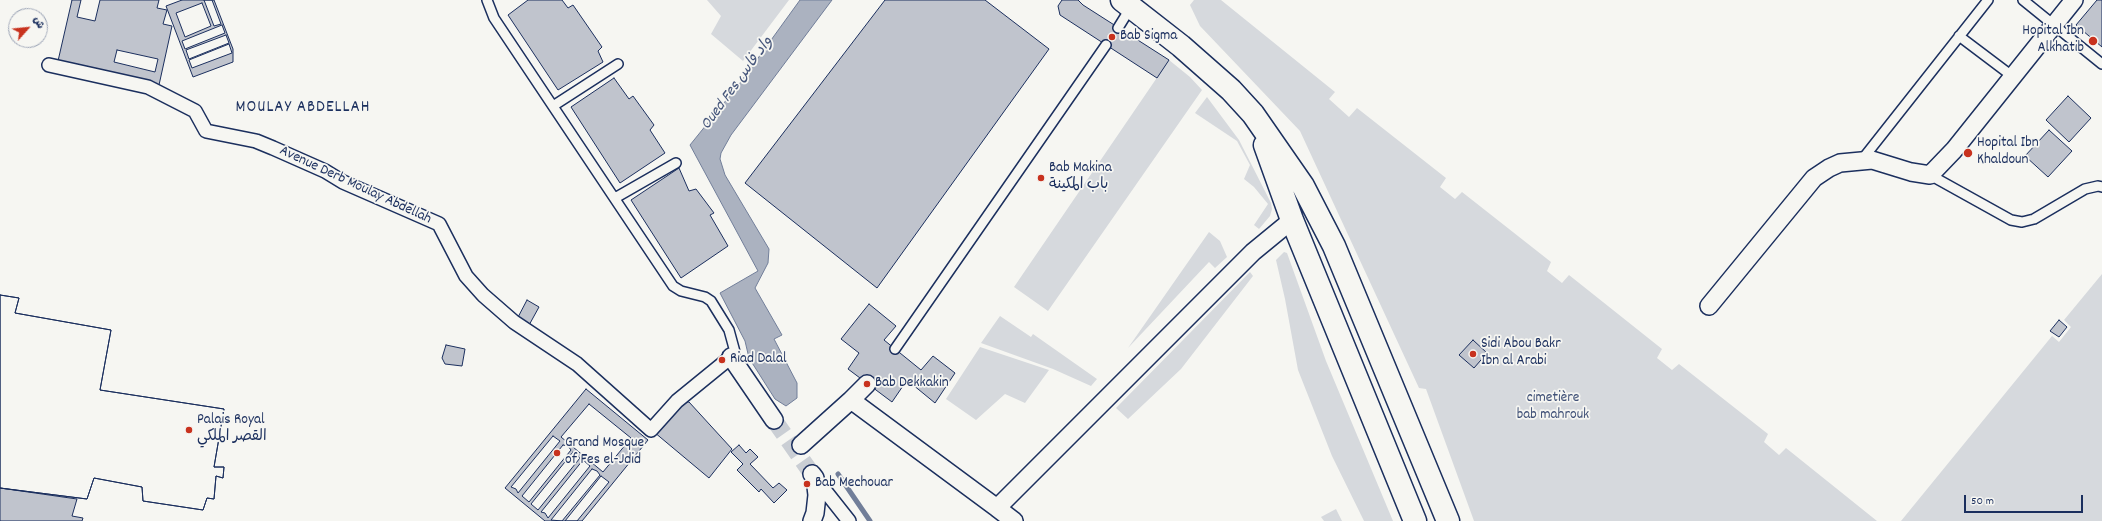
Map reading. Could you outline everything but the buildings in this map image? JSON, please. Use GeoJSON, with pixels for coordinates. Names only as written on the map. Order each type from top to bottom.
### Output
{"type":"FeatureCollection","features":[{"type":"Feature","properties":{"kind":"main road"},"geometry":{"type":"LineString","coordinates":[[1127,4],[1181,46],[1231,90],[1253,114],[1302,186],[1334,246],[1448,521]]}},
{"type":"Feature","properties":{"kind":"main road"},"geometry":{"type":"LineString","coordinates":[[1253,114],[1292,220],[1414,521]]}},
{"type":"Feature","properties":{"kind":"street"},"geometry":{"type":"LineString","coordinates":[[1709,306],[1814,178],[1835,164],[1872,160],[1911,172],[1930,175],[1954,150],[2053,24],[2074,0]]}},
{"type":"Feature","properties":{"kind":"street","name":"Avenue Derb Moulay Abdellah"},"geometry":{"type":"LineString","coordinates":[[49,65],[148,87],[195,111],[206,131],[256,141],[325,171],[343,182],[439,224],[466,276],[483,295],[514,322],[577,364],[651,430],[677,401],[731,357]]}},
{"type":"Feature","properties":{"kind":"street"},"geometry":{"type":"LineString","coordinates":[[997,508],[1253,252],[1292,220]]}},
{"type":"Feature","properties":{"kind":"street"},"geometry":{"type":"LineString","coordinates":[[731,357],[774,420]]}},
{"type":"Feature","properties":{"kind":"street"},"geometry":{"type":"LineString","coordinates":[[801,445],[868,384]]}},
{"type":"Feature","properties":{"kind":"street"},"geometry":{"type":"LineString","coordinates":[[851,400],[1014,521]]}},
{"type":"Feature","properties":{"kind":"street"},"geometry":{"type":"LineString","coordinates":[[812,521],[815,513],[817,495],[814,476]]}},
{"type":"Feature","properties":{"kind":"street"},"geometry":{"type":"LineString","coordinates":[[814,476],[849,521]]}},
{"type":"Feature","properties":{"kind":"lane"},"geometry":{"type":"LineString","coordinates":[[1861,161],[1988,0]]}},
{"type":"Feature","properties":{"kind":"lane"},"geometry":{"type":"LineString","coordinates":[[2024,0],[2102,64]]}},
{"type":"Feature","properties":{"kind":"lane"},"geometry":{"type":"LineString","coordinates":[[488,1],[494,18],[673,286],[681,291],[705,297],[711,301],[729,330],[735,352],[731,357]]}},
{"type":"Feature","properties":{"kind":"lane"},"geometry":{"type":"LineString","coordinates":[[1118,28],[1127,4]]}},
{"type":"Feature","properties":{"kind":"lane"},"geometry":{"type":"LineString","coordinates":[[1959,36],[2012,76]]}},
{"type":"Feature","properties":{"kind":"lane"},"geometry":{"type":"LineString","coordinates":[[895,349],[1106,45]]}},
{"type":"Feature","properties":{"kind":"lane"},"geometry":{"type":"LineString","coordinates":[[553,106],[618,64]]}},
{"type":"Feature","properties":{"kind":"lane"},"geometry":{"type":"LineString","coordinates":[[615,198],[676,163]]}},
{"type":"Feature","properties":{"kind":"lane"},"geometry":{"type":"LineString","coordinates":[[1930,175],[2011,220],[2022,222],[2034,219],[2085,189],[2098,186],[2102,187]]}},
{"type":"Feature","properties":{"kind":"green space"},"geometry":{"type":"Polygon","coordinates":[[[707,0],[789,0],[743,61],[711,34],[721,16],[707,0]]]}},
{"type":"Feature","properties":{"kind":"green space","name":"cimetière bab mahrouk"},"geometry":{"type":"Polygon","coordinates":[[[1194,0],[1221,0],[1335,92],[1329,99],[1349,117],[1357,108],[1446,178],[1440,187],[1455,199],[1462,192],[1551,262],[1547,271],[1562,283],[1569,275],[1662,349],[1657,358],[1672,370],[1679,364],[1768,434],[1764,442],[1779,455],[1786,448],[1877,521],[1474,521],[1426,389],[1419,388],[1300,131],[1200,26],[1190,5],[1194,0]]]}},
{"type":"Feature","properties":{"kind":"green space"},"geometry":{"type":"Polygon","coordinates":[[[1169,60],[1190,77],[1202,90],[1048,311],[1014,287],[1169,60]]]}},
{"type":"Feature","properties":{"kind":"green space"},"geometry":{"type":"Polygon","coordinates":[[[1207,97],[1239,140],[1271,203],[1272,209],[1270,216],[1259,229],[1254,225],[1268,204],[1254,187],[1244,179],[1250,165],[1237,141],[1195,113],[1207,97]]]}},
{"type":"Feature","properties":{"kind":"green space"},"geometry":{"type":"Polygon","coordinates":[[[1209,232],[1220,241],[1227,257],[1215,268],[1209,262],[1128,348],[1209,232]]]}},
{"type":"Feature","properties":{"kind":"green space"},"geometry":{"type":"Polygon","coordinates":[[[1284,252],[1287,253],[1326,361],[1393,521],[1364,521],[1332,456],[1298,370],[1276,260],[1284,252]]]}},
{"type":"Feature","properties":{"kind":"green space"},"geometry":{"type":"Polygon","coordinates":[[[1250,272],[1253,276],[1181,369],[1128,419],[1116,408],[1250,272]]]}},
{"type":"Feature","properties":{"kind":"green space"},"geometry":{"type":"Polygon","coordinates":[[[2102,274],[2102,521],[1901,521],[2052,336],[2059,342],[2071,327],[2064,320],[2102,274]]]}},
{"type":"Feature","properties":{"kind":"green space"},"geometry":{"type":"Polygon","coordinates":[[[1000,316],[1031,337],[1033,334],[1097,379],[1091,386],[1053,369],[981,343],[1000,316]]]}},
{"type":"Feature","properties":{"kind":"green space"},"geometry":{"type":"Polygon","coordinates":[[[980,347],[1049,370],[1025,403],[1005,394],[976,420],[946,399],[980,347]]]}},
{"type":"Feature","properties":{"kind":"green space"},"geometry":{"type":"Polygon","coordinates":[[[1336,509],[1342,521],[1324,521],[1321,517],[1336,509]]]}},
{"type":"Feature","properties":{"kind":"shaded area"},"geometry":{"type":"Polygon","coordinates":[[[800,0],[832,0],[731,135],[721,153],[720,159],[725,175],[769,249],[768,263],[755,288],[782,335],[774,339],[797,383],[797,398],[786,406],[775,399],[749,358],[745,341],[720,293],[758,271],[690,145],[740,83],[800,0]]]}},
{"type":"Feature","properties":{"kind":"waterway","name":"Oued Fes واد فاس"},"geometry":{"type":"LineString","coordinates":[[838,474],[870,521]]}},
{"type":"Feature","properties":{"kind":"tunnel"},"geometry":{"type":"LineString","coordinates":[[774,420],[812,474]]}},
{"type":"Feature","properties":{"kind":"place","name":"Bab Sigma"},"geometry":{"type":"Point","coordinates":[1112,37]}},
{"type":"Feature","properties":{"kind":"place","name":"Hopital Ibn Alkhatib"},"geometry":{"type":"Point","coordinates":[2093,41]}},
{"type":"Feature","properties":{"kind":"place","name":"Hopital Ibn Khaldoun"},"geometry":{"type":"Point","coordinates":[1968,153]}},
{"type":"Feature","properties":{"kind":"place","name":"Bab Makina باب المكينة"},"geometry":{"type":"Point","coordinates":[1041,178]}},
{"type":"Feature","properties":{"kind":"place","name":"Sidi Abou Bakr Ibn al Arabi"},"geometry":{"type":"Point","coordinates":[1473,354]}},
{"type":"Feature","properties":{"kind":"place","name":"Riad Dalal"},"geometry":{"type":"Point","coordinates":[722,360]}},
{"type":"Feature","properties":{"kind":"place","name":"Bab Dekkakin"},"geometry":{"type":"Point","coordinates":[867,384]}},
{"type":"Feature","properties":{"kind":"place","name":"Palais Royal القصر الملكي"},"geometry":{"type":"Point","coordinates":[189,430]}},
{"type":"Feature","properties":{"kind":"place","name":"Grand Mosque of Fes el-Jdid"},"geometry":{"type":"Point","coordinates":[557,453]}},
{"type":"Feature","properties":{"kind":"place","name":"Bab Mechouar"},"geometry":{"type":"Point","coordinates":[807,484]}},
{"type":"Feature","properties":{"kind":"district","name":"MOULAY ABDELLAH"},"geometry":{"type":"Point","coordinates":[303,109]}}]}
